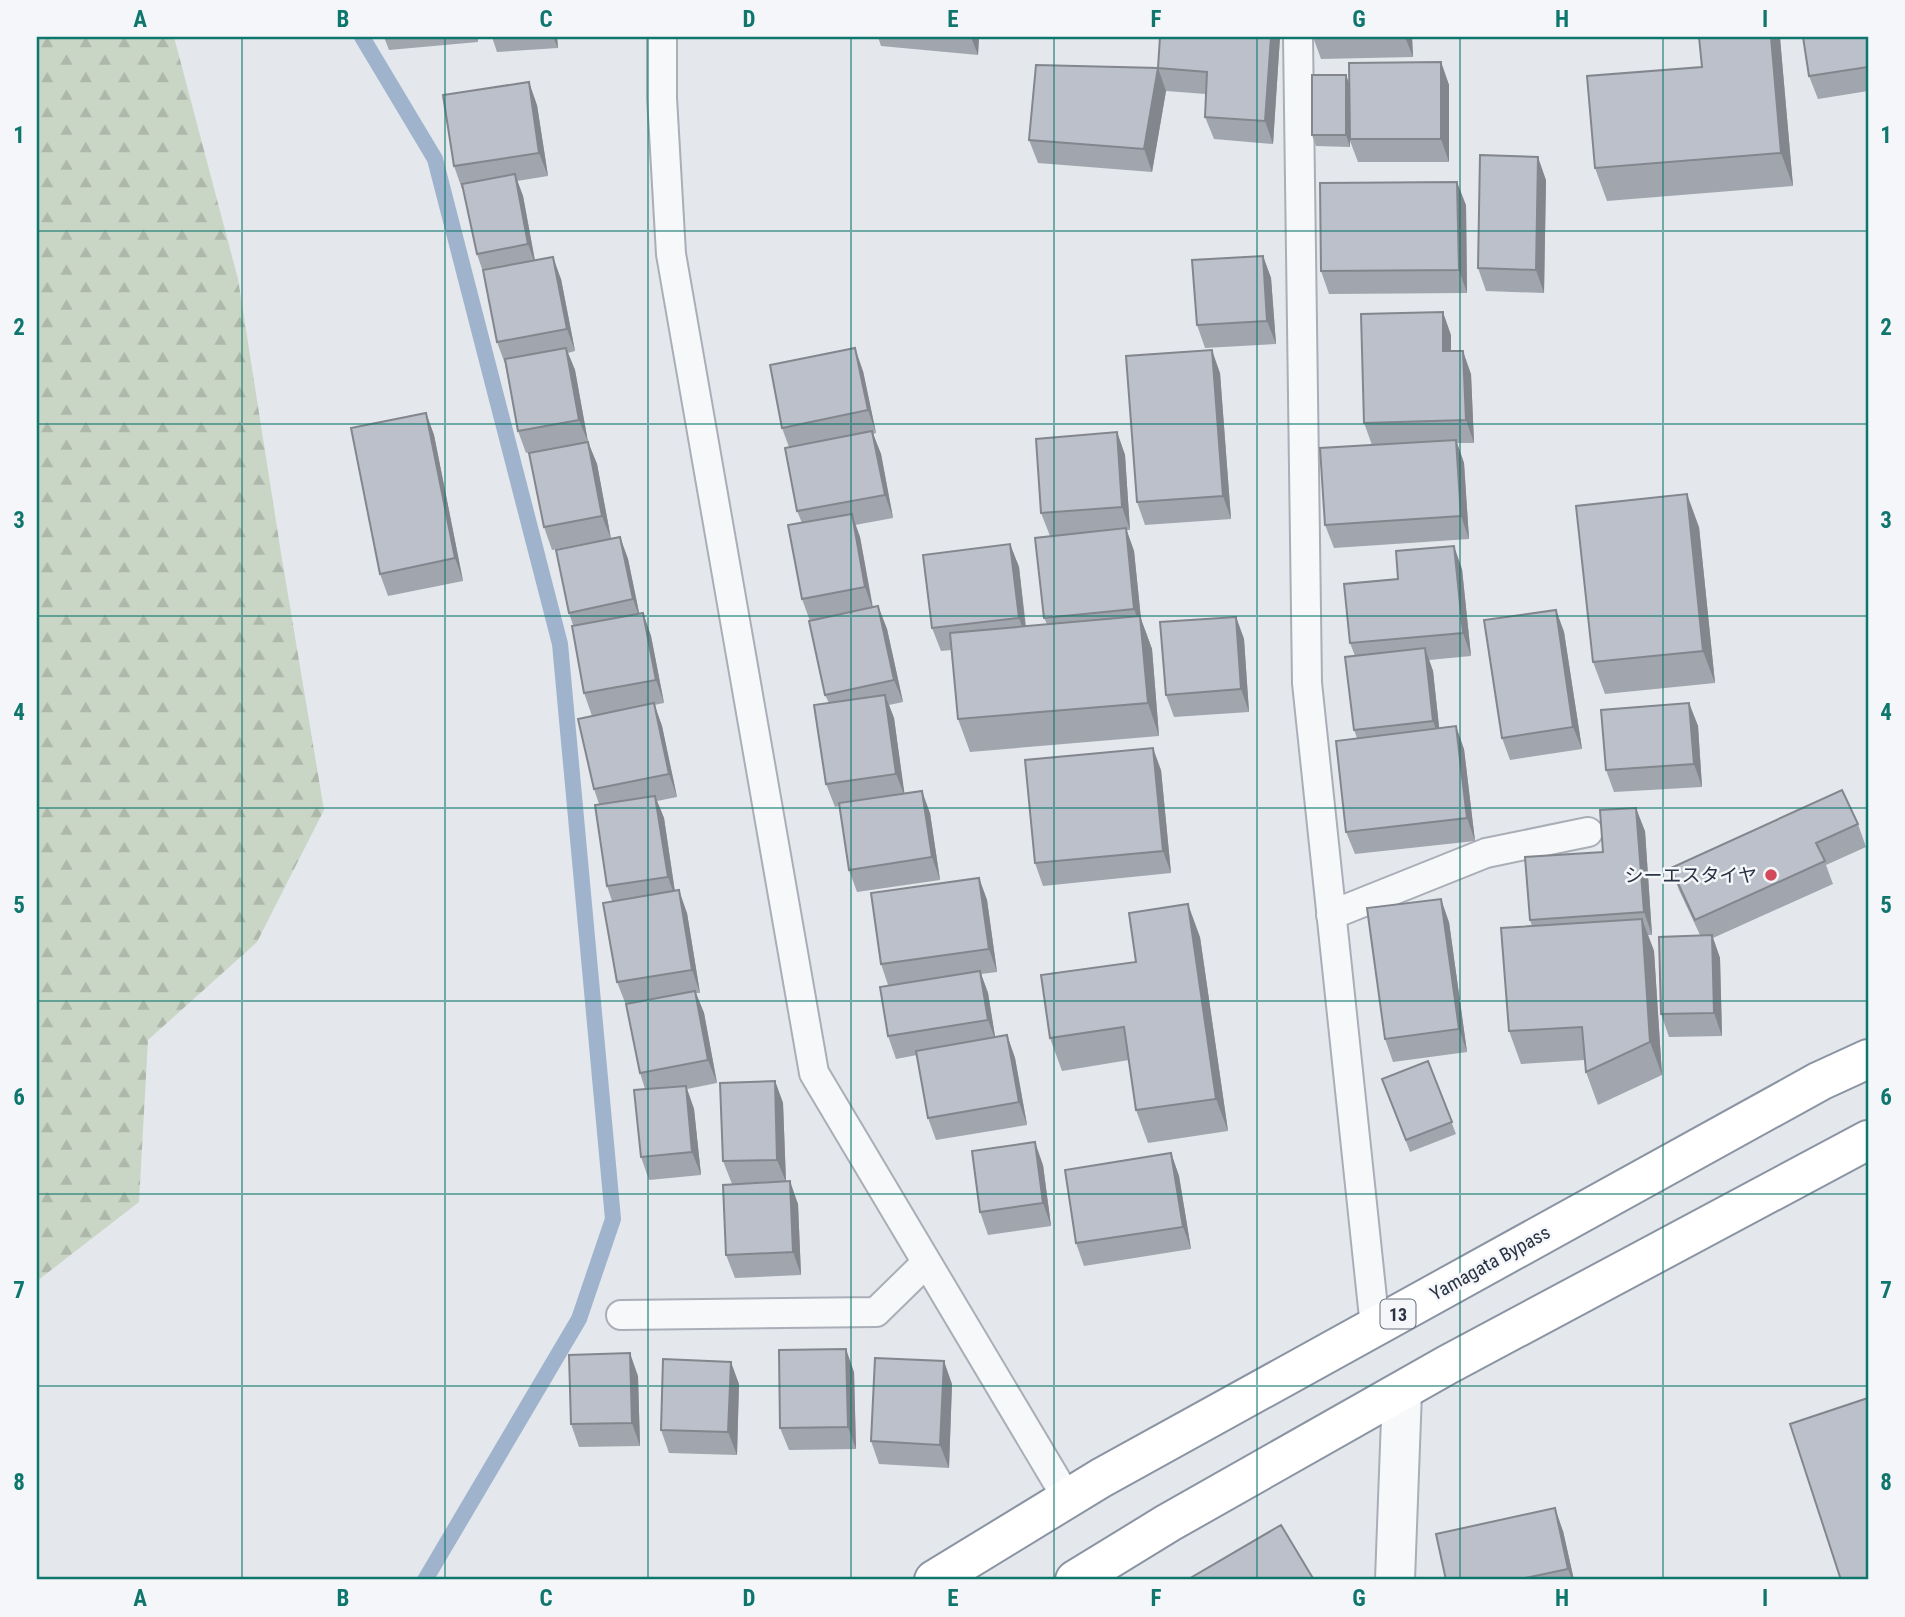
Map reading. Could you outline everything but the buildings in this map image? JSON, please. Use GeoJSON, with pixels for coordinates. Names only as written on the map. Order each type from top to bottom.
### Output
{"type":"FeatureCollection","features":[{"type":"Feature","properties":{"kind":"highway","name":"Yamagata Bypass"},"geometry":{"type":"LineString","coordinates":[[934,1580],[1067,1498],[1820,1081],[1868,1059]]}},
{"type":"Feature","properties":{"kind":"highway"},"geometry":{"type":"LineString","coordinates":[[1075,1580],[1168,1523],[1459,1359],[1868,1140]]}},
{"type":"Feature","properties":{"kind":"street"},"geometry":{"type":"LineString","coordinates":[[1395,1580],[1402,1392]]}},
{"type":"Feature","properties":{"kind":"lane"},"geometry":{"type":"LineString","coordinates":[[662,37],[662,97],[671,254],[814,1073],[1067,1498]]}},
{"type":"Feature","properties":{"kind":"lane"},"geometry":{"type":"LineString","coordinates":[[1298,37],[1307,683],[1375,1327]]}},
{"type":"Feature","properties":{"kind":"lane"},"geometry":{"type":"LineString","coordinates":[[1331,915],[1486,853],[1588,832]]}},
{"type":"Feature","properties":{"kind":"lane"},"geometry":{"type":"LineString","coordinates":[[621,1315],[876,1312],[926,1263]]}},
{"type":"Feature","properties":{"kind":"green space"},"geometry":{"type":"Polygon","coordinates":[[[37,37],[174,37],[238,279],[324,810],[257,942],[148,1040],[139,1202],[37,1281],[37,37]]]}},
{"type":"Feature","properties":{"kind":"waterway"},"geometry":{"type":"LineString","coordinates":[[362,37],[435,159],[560,644],[613,1219],[579,1319],[425,1580]]}},
{"type":"Feature","properties":{"kind":"place","name":"シーエスタイヤ"},"geometry":{"type":"Point","coordinates":[1771,875]}}]}
